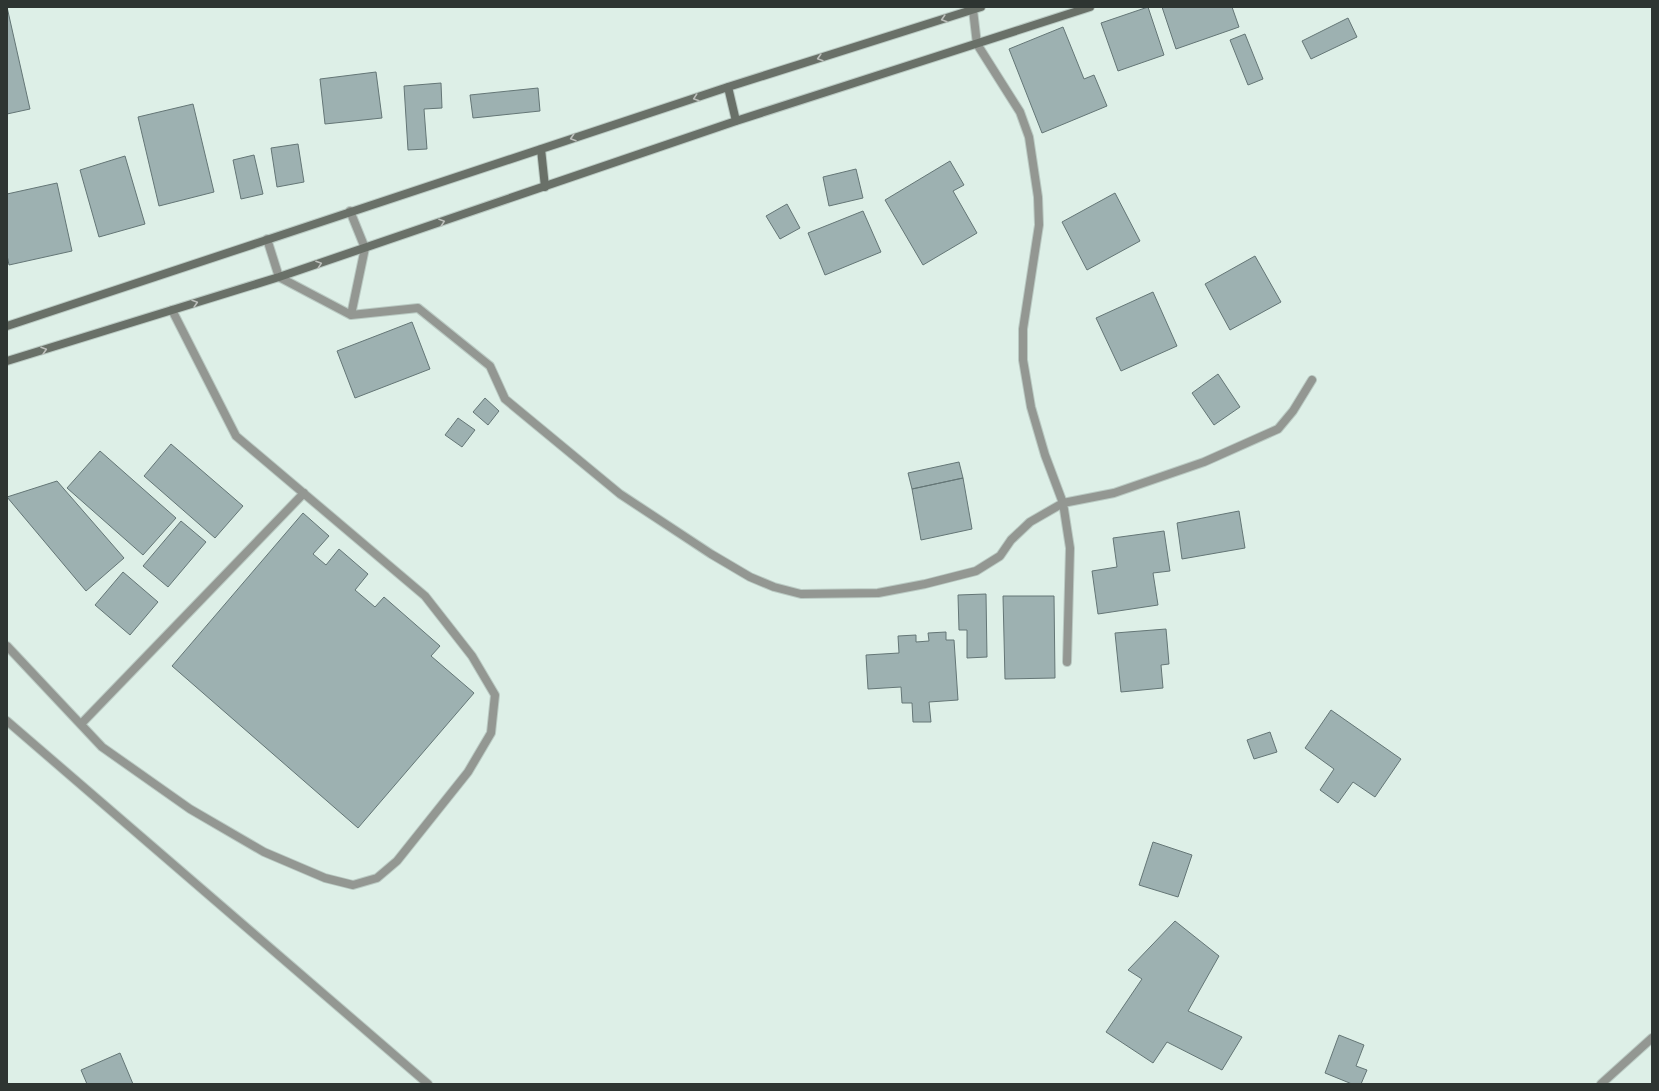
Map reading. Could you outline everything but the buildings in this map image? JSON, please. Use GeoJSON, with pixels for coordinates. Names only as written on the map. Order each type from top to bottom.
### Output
{"type":"FeatureCollection","features":[{"type":"Feature","properties":{"kind":"main road"},"geometry":{"type":"LineString","coordinates":[[7,326],[541,148],[981,7]]}},
{"type":"Feature","properties":{"kind":"main road"},"geometry":{"type":"LineString","coordinates":[[7,361],[280,277],[736,121],[1090,7]]}},
{"type":"Feature","properties":{"kind":"main road"},"geometry":{"type":"LineString","coordinates":[[728,87],[736,121]]}},
{"type":"Feature","properties":{"kind":"main road"},"geometry":{"type":"LineString","coordinates":[[541,148],[545,187]]}},
{"type":"Feature","properties":{"kind":"street"},"geometry":{"type":"LineString","coordinates":[[973,10],[977,44],[1020,112],[1029,137],[1038,197],[1039,225],[1023,329],[1023,360],[1031,407],[1045,455],[1063,503],[1070,548],[1067,662]]}},
{"type":"Feature","properties":{"kind":"street"},"geometry":{"type":"LineString","coordinates":[[350,211],[365,248],[351,315]]}},
{"type":"Feature","properties":{"kind":"street"},"geometry":{"type":"LineString","coordinates":[[267,239],[280,277],[351,315],[418,308],[490,366],[505,399],[620,494],[711,554],[750,577],[774,587],[801,594],[878,593],[925,584],[976,571],[1000,556],[1011,540],[1030,522],[1063,503],[1114,492],[1204,462],[1278,429],[1293,411],[1312,380]]}},
{"type":"Feature","properties":{"kind":"street"},"geometry":{"type":"LineString","coordinates":[[7,646],[102,747],[190,809],[264,852],[325,878],[353,885],[377,878],[397,861],[468,772],[491,733],[495,695],[472,656],[425,596],[236,436],[172,310]]}},
{"type":"Feature","properties":{"kind":"street"},"geometry":{"type":"LineString","coordinates":[[81,724],[304,493]]}},
{"type":"Feature","properties":{"kind":"street"},"geometry":{"type":"LineString","coordinates":[[7,721],[428,1084]]}},
{"type":"Feature","properties":{"kind":"street"},"geometry":{"type":"LineString","coordinates":[[1601,1084],[1652,1038]]}}]}
